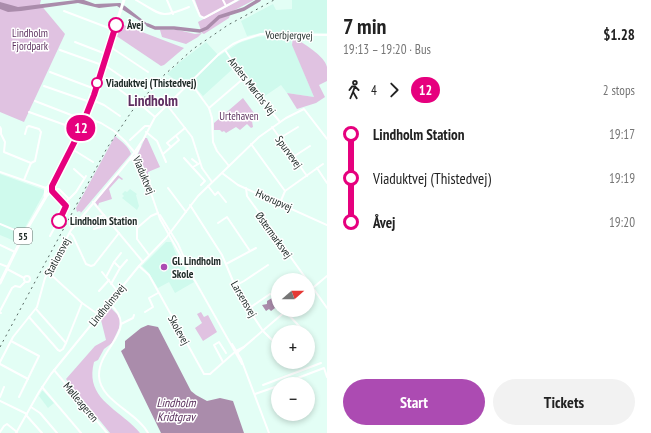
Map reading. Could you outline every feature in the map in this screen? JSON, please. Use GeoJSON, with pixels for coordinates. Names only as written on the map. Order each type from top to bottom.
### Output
{"type":"FeatureCollection","features":[{"type":"Feature","properties":{"kind":"main road","name":"55"},"geometry":{"type":"LineString","coordinates":[[0,283],[24,234],[72,149],[100,75],[123,1]]}},
{"type":"Feature","properties":{"kind":"street"},"geometry":{"type":"LineString","coordinates":[[136,0],[159,13],[166,15],[173,14],[189,7]]}},
{"type":"Feature","properties":{"kind":"street"},"geometry":{"type":"LineString","coordinates":[[167,0],[173,14]]}},
{"type":"Feature","properties":{"kind":"street"},"geometry":{"type":"LineString","coordinates":[[193,0],[201,18],[204,18],[237,0]]}},
{"type":"Feature","properties":{"kind":"street"},"geometry":{"type":"LineString","coordinates":[[223,0],[226,6]]}},
{"type":"Feature","properties":{"kind":"street"},"geometry":{"type":"LineString","coordinates":[[64,11],[114,30]]}},
{"type":"Feature","properties":{"kind":"street","name":"Voerbjergvej"},"geometry":{"type":"LineString","coordinates":[[135,153],[155,117],[225,50],[242,40],[261,34],[327,35]]}},
{"type":"Feature","properties":{"kind":"street"},"geometry":{"type":"LineString","coordinates":[[75,42],[106,54]]}},
{"type":"Feature","properties":{"kind":"street"},"geometry":{"type":"LineString","coordinates":[[109,46],[148,72]]}},
{"type":"Feature","properties":{"kind":"street"},"geometry":{"type":"LineString","coordinates":[[60,50],[103,65],[138,88]]}},
{"type":"Feature","properties":{"kind":"street","name":"Anders Mørchs Vej"},"geometry":{"type":"LineString","coordinates":[[225,50],[244,78],[280,122]]}},
{"type":"Feature","properties":{"kind":"street"},"geometry":{"type":"LineString","coordinates":[[50,72],[95,87]]}},
{"type":"Feature","properties":{"kind":"street"},"geometry":{"type":"LineString","coordinates":[[100,75],[132,99]]}},
{"type":"Feature","properties":{"kind":"street"},"geometry":{"type":"LineString","coordinates":[[210,108],[244,78]]}},
{"type":"Feature","properties":{"kind":"street"},"geometry":{"type":"LineString","coordinates":[[190,82],[210,108],[213,142],[217,151],[229,166]]}},
{"type":"Feature","properties":{"kind":"street"},"geometry":{"type":"LineString","coordinates":[[44,86],[104,105],[120,116]]}},
{"type":"Feature","properties":{"kind":"street","name":"Viaduktvej"},"geometry":{"type":"LineString","coordinates":[[35,101],[101,123],[120,136],[135,153],[143,170],[158,213],[181,249],[188,267],[242,364],[269,433]]}},
{"type":"Feature","properties":{"kind":"street"},"geometry":{"type":"LineString","coordinates":[[141,105],[155,117]]}},
{"type":"Feature","properties":{"kind":"street"},"geometry":{"type":"LineString","coordinates":[[168,105],[195,142],[199,163],[212,182]]}},
{"type":"Feature","properties":{"kind":"street","name":"Lindholmsvej"},"geometry":{"type":"LineString","coordinates":[[0,432],[7,424],[17,432],[42,387],[54,370],[139,266],[170,233],[190,205],[251,144],[272,127],[304,109],[327,139]]}},
{"type":"Feature","properties":{"kind":"street"},"geometry":{"type":"LineString","coordinates":[[29,112],[80,130]]}},
{"type":"Feature","properties":{"kind":"street"},"geometry":{"type":"LineString","coordinates":[[24,180],[31,163],[34,160],[41,132],[39,129],[29,126],[27,127],[25,134]]}},
{"type":"Feature","properties":{"kind":"street"},"geometry":{"type":"LineString","coordinates":[[130,140],[145,126],[149,126]]}},
{"type":"Feature","properties":{"kind":"street"},"geometry":{"type":"LineString","coordinates":[[0,127],[2,129],[1,134],[5,140],[5,153],[31,163]]}},
{"type":"Feature","properties":{"kind":"street","name":"Spurvevej"},"geometry":{"type":"LineString","coordinates":[[272,127],[306,176]]}},
{"type":"Feature","properties":{"kind":"street"},"geometry":{"type":"LineString","coordinates":[[280,138],[298,127]]}},
{"type":"Feature","properties":{"kind":"street"},"geometry":{"type":"LineString","coordinates":[[171,147],[167,143],[185,128]]}},
{"type":"Feature","properties":{"kind":"street"},"geometry":{"type":"LineString","coordinates":[[146,132],[157,141],[166,162]]}},
{"type":"Feature","properties":{"kind":"street"},"geometry":{"type":"LineString","coordinates":[[163,154],[179,140],[176,136]]}},
{"type":"Feature","properties":{"kind":"street"},"geometry":{"type":"LineString","coordinates":[[251,144],[285,191]]}},
{"type":"Feature","properties":{"kind":"street"},"geometry":{"type":"LineString","coordinates":[[293,157],[310,146]]}},
{"type":"Feature","properties":{"kind":"street"},"geometry":{"type":"LineString","coordinates":[[72,149],[93,162]]}},
{"type":"Feature","properties":{"kind":"street","name":"Stationsvej"},"geometry":{"type":"LineString","coordinates":[[0,363],[11,341],[36,309],[45,278],[70,232],[93,202],[135,153]]}},
{"type":"Feature","properties":{"kind":"street"},"geometry":{"type":"LineString","coordinates":[[184,158],[205,181],[201,185]]}},
{"type":"Feature","properties":{"kind":"street"},"geometry":{"type":"LineString","coordinates":[[192,159],[199,163]]}},
{"type":"Feature","properties":{"kind":"street"},"geometry":{"type":"LineString","coordinates":[[193,168],[199,163]]}},
{"type":"Feature","properties":{"kind":"street"},"geometry":{"type":"LineString","coordinates":[[280,203],[285,191],[323,164]]}},
{"type":"Feature","properties":{"kind":"street"},"geometry":{"type":"LineString","coordinates":[[317,168],[327,183]]}},
{"type":"Feature","properties":{"kind":"street"},"geometry":{"type":"LineString","coordinates":[[50,236],[66,206],[65,203],[76,192],[85,177],[74,169]]}},
{"type":"Feature","properties":{"kind":"street"},"geometry":{"type":"LineString","coordinates":[[0,172],[50,190],[65,203]]}},
{"type":"Feature","properties":{"kind":"street","name":"Hvorupvej"},"geometry":{"type":"LineString","coordinates":[[222,173],[234,182],[246,188],[327,225]]}},
{"type":"Feature","properties":{"kind":"street"},"geometry":{"type":"LineString","coordinates":[[208,186],[215,194],[218,192],[226,202]]}},
{"type":"Feature","properties":{"kind":"street"},"geometry":{"type":"LineString","coordinates":[[168,188],[186,212]]}},
{"type":"Feature","properties":{"kind":"street","name":"Østermarksvej"},"geometry":{"type":"LineString","coordinates":[[246,188],[247,196],[301,273]]}},
{"type":"Feature","properties":{"kind":"street"},"geometry":{"type":"LineString","coordinates":[[50,190],[59,189],[69,199]]}},
{"type":"Feature","properties":{"kind":"street"},"geometry":{"type":"LineString","coordinates":[[93,202],[143,262]]}},
{"type":"Feature","properties":{"kind":"street","name":"Larsensvej"},"geometry":{"type":"LineString","coordinates":[[190,205],[226,264],[235,286],[248,309],[263,331],[271,339]]}},
{"type":"Feature","properties":{"kind":"street"},"geometry":{"type":"LineString","coordinates":[[149,256],[137,239],[137,228],[151,216],[158,213]]}},
{"type":"Feature","properties":{"kind":"street"},"geometry":{"type":"LineString","coordinates":[[92,220],[104,215]]}},
{"type":"Feature","properties":{"kind":"street"},"geometry":{"type":"LineString","coordinates":[[218,223],[227,217],[250,251]]}},
{"type":"Feature","properties":{"kind":"street"},"geometry":{"type":"LineString","coordinates":[[94,229],[110,223]]}},
{"type":"Feature","properties":{"kind":"street"},"geometry":{"type":"LineString","coordinates":[[0,224],[24,234]]}},
{"type":"Feature","properties":{"kind":"street"},"geometry":{"type":"LineString","coordinates":[[70,232],[86,264],[91,266],[94,265],[119,233]]}},
{"type":"Feature","properties":{"kind":"street"},"geometry":{"type":"LineString","coordinates":[[0,245],[15,252]]}},
{"type":"Feature","properties":{"kind":"street"},"geometry":{"type":"LineString","coordinates":[[226,264],[256,248]]}},
{"type":"Feature","properties":{"kind":"street"},"geometry":{"type":"LineString","coordinates":[[106,277],[121,253]]}},
{"type":"Feature","properties":{"kind":"street"},"geometry":{"type":"LineString","coordinates":[[112,284],[120,268],[128,260]]}},
{"type":"Feature","properties":{"kind":"street"},"geometry":{"type":"LineString","coordinates":[[114,262],[120,268]]}},
{"type":"Feature","properties":{"kind":"street"},"geometry":{"type":"LineString","coordinates":[[0,264],[24,278],[27,276],[30,279],[20,287],[15,286],[12,288],[0,312]]}},
{"type":"Feature","properties":{"kind":"street","name":"Skolevej"},"geometry":{"type":"LineString","coordinates":[[139,266],[148,275],[204,374],[208,375],[244,347],[278,317]]}},
{"type":"Feature","properties":{"kind":"street"},"geometry":{"type":"LineString","coordinates":[[235,286],[244,282],[268,266]]}},
{"type":"Feature","properties":{"kind":"street"},"geometry":{"type":"LineString","coordinates":[[48,272],[82,303],[99,316]]}},
{"type":"Feature","properties":{"kind":"street"},"geometry":{"type":"LineString","coordinates":[[102,272],[118,292]]}},
{"type":"Feature","properties":{"kind":"street"},"geometry":{"type":"LineString","coordinates":[[315,286],[327,276]]}},
{"type":"Feature","properties":{"kind":"street"},"geometry":{"type":"LineString","coordinates":[[24,278],[25,282]]}},
{"type":"Feature","properties":{"kind":"street"},"geometry":{"type":"LineString","coordinates":[[98,291],[109,280]]}},
{"type":"Feature","properties":{"kind":"street","name":"Østermarksvej"},"geometry":{"type":"LineString","coordinates":[[315,291],[327,308]]}},
{"type":"Feature","properties":{"kind":"street"},"geometry":{"type":"LineString","coordinates":[[145,312],[153,307],[149,298],[158,293]]}},
{"type":"Feature","properties":{"kind":"street"},"geometry":{"type":"LineString","coordinates":[[248,309],[271,294]]}},
{"type":"Feature","properties":{"kind":"street"},"geometry":{"type":"LineString","coordinates":[[29,318],[60,351],[66,343],[82,303]]}},
{"type":"Feature","properties":{"kind":"street"},"geometry":{"type":"LineString","coordinates":[[109,303],[118,312],[121,324],[119,332],[101,364],[99,371],[100,382],[105,392],[143,425],[148,433]]}},
{"type":"Feature","properties":{"kind":"street"},"geometry":{"type":"LineString","coordinates":[[36,309],[66,343]]}},
{"type":"Feature","properties":{"kind":"street"},"geometry":{"type":"LineString","coordinates":[[121,324],[133,318],[134,315]]}},
{"type":"Feature","properties":{"kind":"street"},"geometry":{"type":"LineString","coordinates":[[291,317],[298,325]]}},
{"type":"Feature","properties":{"kind":"street"},"geometry":{"type":"LineString","coordinates":[[11,341],[39,356],[19,397]]}},
{"type":"Feature","properties":{"kind":"street"},"geometry":{"type":"LineString","coordinates":[[223,362],[214,345],[219,342],[226,353]]}},
{"type":"Feature","properties":{"kind":"street"},"geometry":{"type":"LineString","coordinates":[[0,363],[28,379]]}},
{"type":"Feature","properties":{"kind":"street"},"geometry":{"type":"LineString","coordinates":[[263,385],[321,363]]}},
{"type":"Feature","properties":{"kind":"street"},"geometry":{"type":"LineString","coordinates":[[300,377],[324,368],[327,377]]}},
{"type":"Feature","properties":{"kind":"street","name":"Mølleageren"},"geometry":{"type":"LineString","coordinates":[[54,370],[107,433]]}},
{"type":"Feature","properties":{"kind":"street"},"geometry":{"type":"LineString","coordinates":[[0,397],[4,387]]}},
{"type":"Feature","properties":{"kind":"street"},"geometry":{"type":"LineString","coordinates":[[42,387],[81,433]]}},
{"type":"Feature","properties":{"kind":"street"},"geometry":{"type":"LineString","coordinates":[[255,394],[271,388]]}},
{"type":"Feature","properties":{"kind":"street"},"geometry":{"type":"LineString","coordinates":[[0,401],[26,415],[42,433]]}},
{"type":"Feature","properties":{"kind":"street"},"geometry":{"type":"LineString","coordinates":[[31,407],[40,413],[57,433]]}},
{"type":"Feature","properties":{"kind":"shaded area"},"geometry":{"type":"Polygon","coordinates":[[[292,0],[327,0],[327,33],[266,32],[247,36],[241,21],[273,4],[276,10],[292,9],[292,0]]]}},
{"type":"Feature","properties":{"kind":"shaded area"},"geometry":{"type":"Polygon","coordinates":[[[289,36],[314,97],[287,93],[281,85],[262,98],[237,65],[203,96],[190,81],[184,86],[167,74],[206,42],[219,56],[239,43],[257,37],[289,36]]]}},
{"type":"Feature","properties":{"kind":"shaded area"},"geometry":{"type":"Polygon","coordinates":[[[0,174],[44,190],[44,193],[17,242],[0,235],[0,174]]]}},
{"type":"Feature","properties":{"kind":"shaded area"},"geometry":{"type":"Polygon","coordinates":[[[130,189],[137,194],[139,206],[137,210],[122,198],[124,196],[122,194],[130,189]]]}},
{"type":"Feature","properties":{"kind":"shaded area","name":"Gl. Lindholm Skole"},"geometry":{"type":"Polygon","coordinates":[[[166,242],[171,242],[178,258],[194,282],[175,293],[169,282],[158,288],[149,273],[142,266],[166,242]]]}},
{"type":"Feature","properties":{"kind":"shaded area"},"geometry":{"type":"Polygon","coordinates":[[[42,391],[54,403],[48,408],[39,396],[42,391]]]}},
{"type":"Feature","properties":{"kind":"green space","name":"Lindholm Fjordpark"},"geometry":{"type":"Polygon","coordinates":[[[0,0],[41,0],[40,4],[65,34],[24,122],[0,112],[0,0]]]}},
{"type":"Feature","properties":{"kind":"green space"},"geometry":{"type":"Polygon","coordinates":[[[195,0],[236,0],[203,18],[201,17],[195,0]]]}},
{"type":"Feature","properties":{"kind":"green space"},"geometry":{"type":"Polygon","coordinates":[[[240,0],[254,0],[231,12],[229,18],[204,34],[202,33],[198,22],[240,0]]]}},
{"type":"Feature","properties":{"kind":"green space"},"geometry":{"type":"Polygon","coordinates":[[[121,24],[184,48],[161,66],[115,35],[121,24]]]}},
{"type":"Feature","properties":{"kind":"green space"},"geometry":{"type":"Polygon","coordinates":[[[160,30],[178,30],[195,34],[202,33],[186,44],[162,37],[160,30]]]}},
{"type":"Feature","properties":{"kind":"green space"},"geometry":{"type":"Polygon","coordinates":[[[293,37],[318,54],[327,67],[327,81],[319,85],[325,97],[316,103],[297,109],[287,93],[314,97],[292,45],[293,37]]]}},
{"type":"Feature","properties":{"kind":"green space","name":"Urtehaven"},"geometry":{"type":"Polygon","coordinates":[[[243,98],[257,117],[252,121],[253,127],[251,128],[247,124],[240,130],[236,127],[226,133],[220,130],[214,130],[214,123],[243,98]]]}},
{"type":"Feature","properties":{"kind":"green space"},"geometry":{"type":"Polygon","coordinates":[[[115,136],[127,147],[131,154],[80,214],[81,212],[77,212],[76,208],[115,136]]]}},
{"type":"Feature","properties":{"kind":"green space"},"geometry":{"type":"Polygon","coordinates":[[[145,138],[147,138],[160,167],[148,172],[148,176],[138,154],[145,138]]]}},
{"type":"Feature","properties":{"kind":"green space"},"geometry":{"type":"Polygon","coordinates":[[[118,175],[123,179],[122,180],[119,178],[109,189],[112,199],[99,203],[98,206],[95,202],[118,175]]]}},
{"type":"Feature","properties":{"kind":"green space"},"geometry":{"type":"Polygon","coordinates":[[[109,306],[118,315],[120,320],[119,328],[112,343],[104,349],[98,360],[94,362],[92,373],[93,382],[101,397],[140,433],[110,433],[66,379],[95,346],[106,340],[100,316],[109,306]]]}},
{"type":"Feature","properties":{"kind":"green space"},"geometry":{"type":"Polygon","coordinates":[[[201,312],[204,317],[208,315],[217,332],[203,341],[195,328],[202,323],[197,314],[201,312]]]}},
{"type":"Feature","properties":{"kind":"water"},"geometry":{"type":"Polygon","coordinates":[[[84,0],[95,4],[120,3],[151,28],[117,6],[99,8],[78,3],[8,12],[0,9],[0,2],[18,7],[84,0]]]}},
{"type":"Feature","properties":{"kind":"water"},"geometry":{"type":"Polygon","coordinates":[[[271,299],[271,311],[269,309],[266,311],[262,305],[267,304],[267,301],[271,299]]]}},
{"type":"Feature","properties":{"kind":"water","name":"Lindholm Kridtgrav"},"geometry":{"type":"Polygon","coordinates":[[[148,325],[158,327],[191,391],[207,401],[220,398],[233,401],[244,433],[161,433],[121,351],[125,348],[125,341],[141,328],[148,325]]]}},
{"type":"Feature","properties":{"kind":"waterway"},"geometry":{"type":"LineString","coordinates":[[148,25],[155,28],[174,28],[200,31],[207,28],[219,17],[244,9],[259,0]]}},
{"type":"Feature","properties":{"kind":"railway"},"geometry":{"type":"LineString","coordinates":[[0,347],[107,148],[132,111],[162,77],[193,49],[228,25],[274,0]]}},
{"type":"Feature","properties":{"kind":"bus line","name":"12"},"geometry":{"type":"LineString","coordinates":[[59,221],[66,206],[65,203],[52,191],[52,186],[79,133],[94,95],[116,25]]}},
{"type":"Feature","properties":{"kind":"place","name":"Åvej"},"geometry":{"type":"Point","coordinates":[116,25]}},
{"type":"Feature","properties":{"kind":"place","name":"Viaduktvej (Thistedvej)"},"geometry":{"type":"Point","coordinates":[97,83]}},
{"type":"Feature","properties":{"kind":"place","name":"Lindholm Station"},"geometry":{"type":"Point","coordinates":[59,221]}},
{"type":"Feature","properties":{"kind":"place","name":"Gl. Lindholm Skole"},"geometry":{"type":"Point","coordinates":[164,267]}},
{"type":"Feature","properties":{"kind":"district","name":"Lindholm"},"geometry":{"type":"Point","coordinates":[153,100]}}]}
